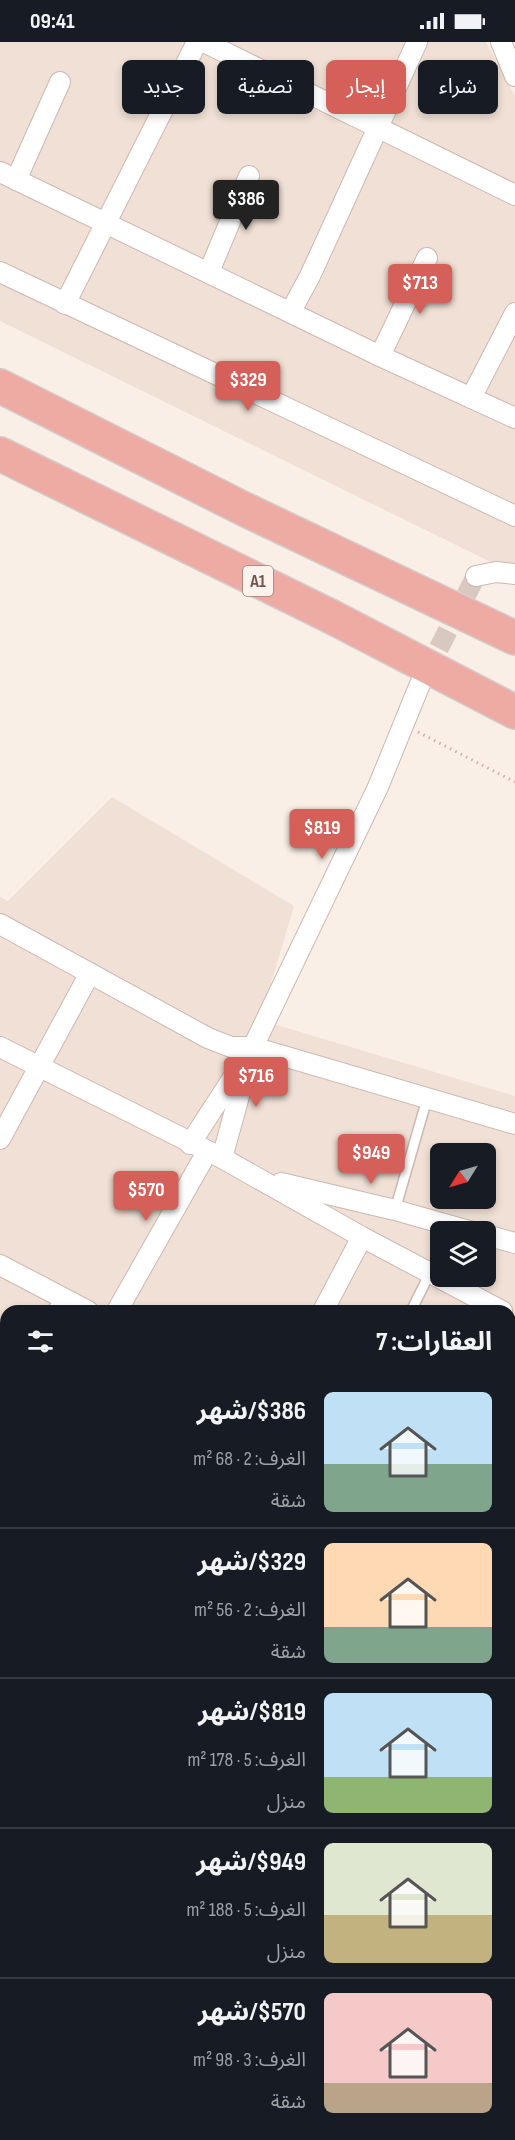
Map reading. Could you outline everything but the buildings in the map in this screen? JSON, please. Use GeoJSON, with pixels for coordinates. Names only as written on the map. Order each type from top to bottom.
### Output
{"type":"FeatureCollection","features":[{"type":"Feature","properties":{"kind":"highway"},"geometry":{"type":"LineString","coordinates":[[0,386],[244,509],[515,638]]}},
{"type":"Feature","properties":{"kind":"highway","name":"A1"},"geometry":{"type":"LineString","coordinates":[[0,454],[332,617],[515,712]]}},
{"type":"Feature","properties":{"kind":"street"},"geometry":{"type":"LineString","coordinates":[[65,304],[197,42]]}},
{"type":"Feature","properties":{"kind":"street"},"geometry":{"type":"LineString","coordinates":[[204,42],[380,126],[515,195]]}},
{"type":"Feature","properties":{"kind":"street"},"geometry":{"type":"LineString","coordinates":[[291,311],[310,276],[417,42]]}},
{"type":"Feature","properties":{"kind":"street"},"geometry":{"type":"LineString","coordinates":[[501,42],[515,76]]}},
{"type":"Feature","properties":{"kind":"street"},"geometry":{"type":"LineString","coordinates":[[60,82],[8,176],[380,356],[515,418]]}},
{"type":"Feature","properties":{"kind":"street"},"geometry":{"type":"LineString","coordinates":[[209,272],[249,176]]}},
{"type":"Feature","properties":{"kind":"street"},"geometry":{"type":"LineString","coordinates":[[380,356],[427,258]]}},
{"type":"Feature","properties":{"kind":"street"},"geometry":{"type":"LineString","coordinates":[[0,272],[513,509]]}},
{"type":"Feature","properties":{"kind":"street"},"geometry":{"type":"LineString","coordinates":[[471,398],[515,314]]}},
{"type":"Feature","properties":{"kind":"street"},"geometry":{"type":"LineString","coordinates":[[476,576],[496,572],[515,574]]}},
{"type":"Feature","properties":{"kind":"street"},"geometry":{"type":"LineString","coordinates":[[120,1305],[207,1151],[253,1047],[378,787],[420,684]]}},
{"type":"Feature","properties":{"kind":"street"},"geometry":{"type":"LineString","coordinates":[[0,924],[208,1038],[231,1047],[253,1047],[515,1124]]}},
{"type":"Feature","properties":{"kind":"street"},"geometry":{"type":"LineString","coordinates":[[0,1139],[90,973]]}},
{"type":"Feature","properties":{"kind":"street"},"geometry":{"type":"LineString","coordinates":[[0,1047],[259,1178],[430,1273]]}},
{"type":"Feature","properties":{"kind":"street"},"geometry":{"type":"LineString","coordinates":[[207,1151],[253,1047]]}},
{"type":"Feature","properties":{"kind":"street"},"geometry":{"type":"LineString","coordinates":[[259,1178],[434,1221]]}},
{"type":"Feature","properties":{"kind":"street"},"geometry":{"type":"LineString","coordinates":[[326,1305],[362,1237]]}},
{"type":"Feature","properties":{"kind":"street"},"geometry":{"type":"LineString","coordinates":[[496,1238],[515,1243]]}},
{"type":"Feature","properties":{"kind":"street"},"geometry":{"type":"LineString","coordinates":[[0,1264],[56,1304]]}},
{"type":"Feature","properties":{"kind":"street"},"geometry":{"type":"LineString","coordinates":[[457,1287],[491,1305]]}},
{"type":"Feature","properties":{"kind":"lane"},"geometry":{"type":"LineString","coordinates":[[395,1210],[427,1098]]}},
{"type":"Feature","properties":{"kind":"lane"},"geometry":{"type":"LineString","coordinates":[[414,1305],[430,1273]]}},
{"type":"Feature","properties":{"kind":"path"},"geometry":{"type":"LineString","coordinates":[[404,725],[515,782]]}},
{"type":"Feature","properties":{"kind":"shaded area"},"geometry":{"type":"Polygon","coordinates":[[[0,42],[486,42],[496,60],[418,60],[418,114],[498,114],[498,64],[515,96],[515,574],[0,321],[0,42]]]}},
{"type":"Feature","properties":{"kind":"shaded area"},"geometry":{"type":"Polygon","coordinates":[[[112,797],[294,906],[260,1020],[515,1096],[515,1305],[0,1305],[0,897],[8,901],[112,797]]]}},
{"type":"Feature","properties":{"kind":"tunnel"},"geometry":{"type":"LineString","coordinates":[[425,675],[476,576]]}}]}
